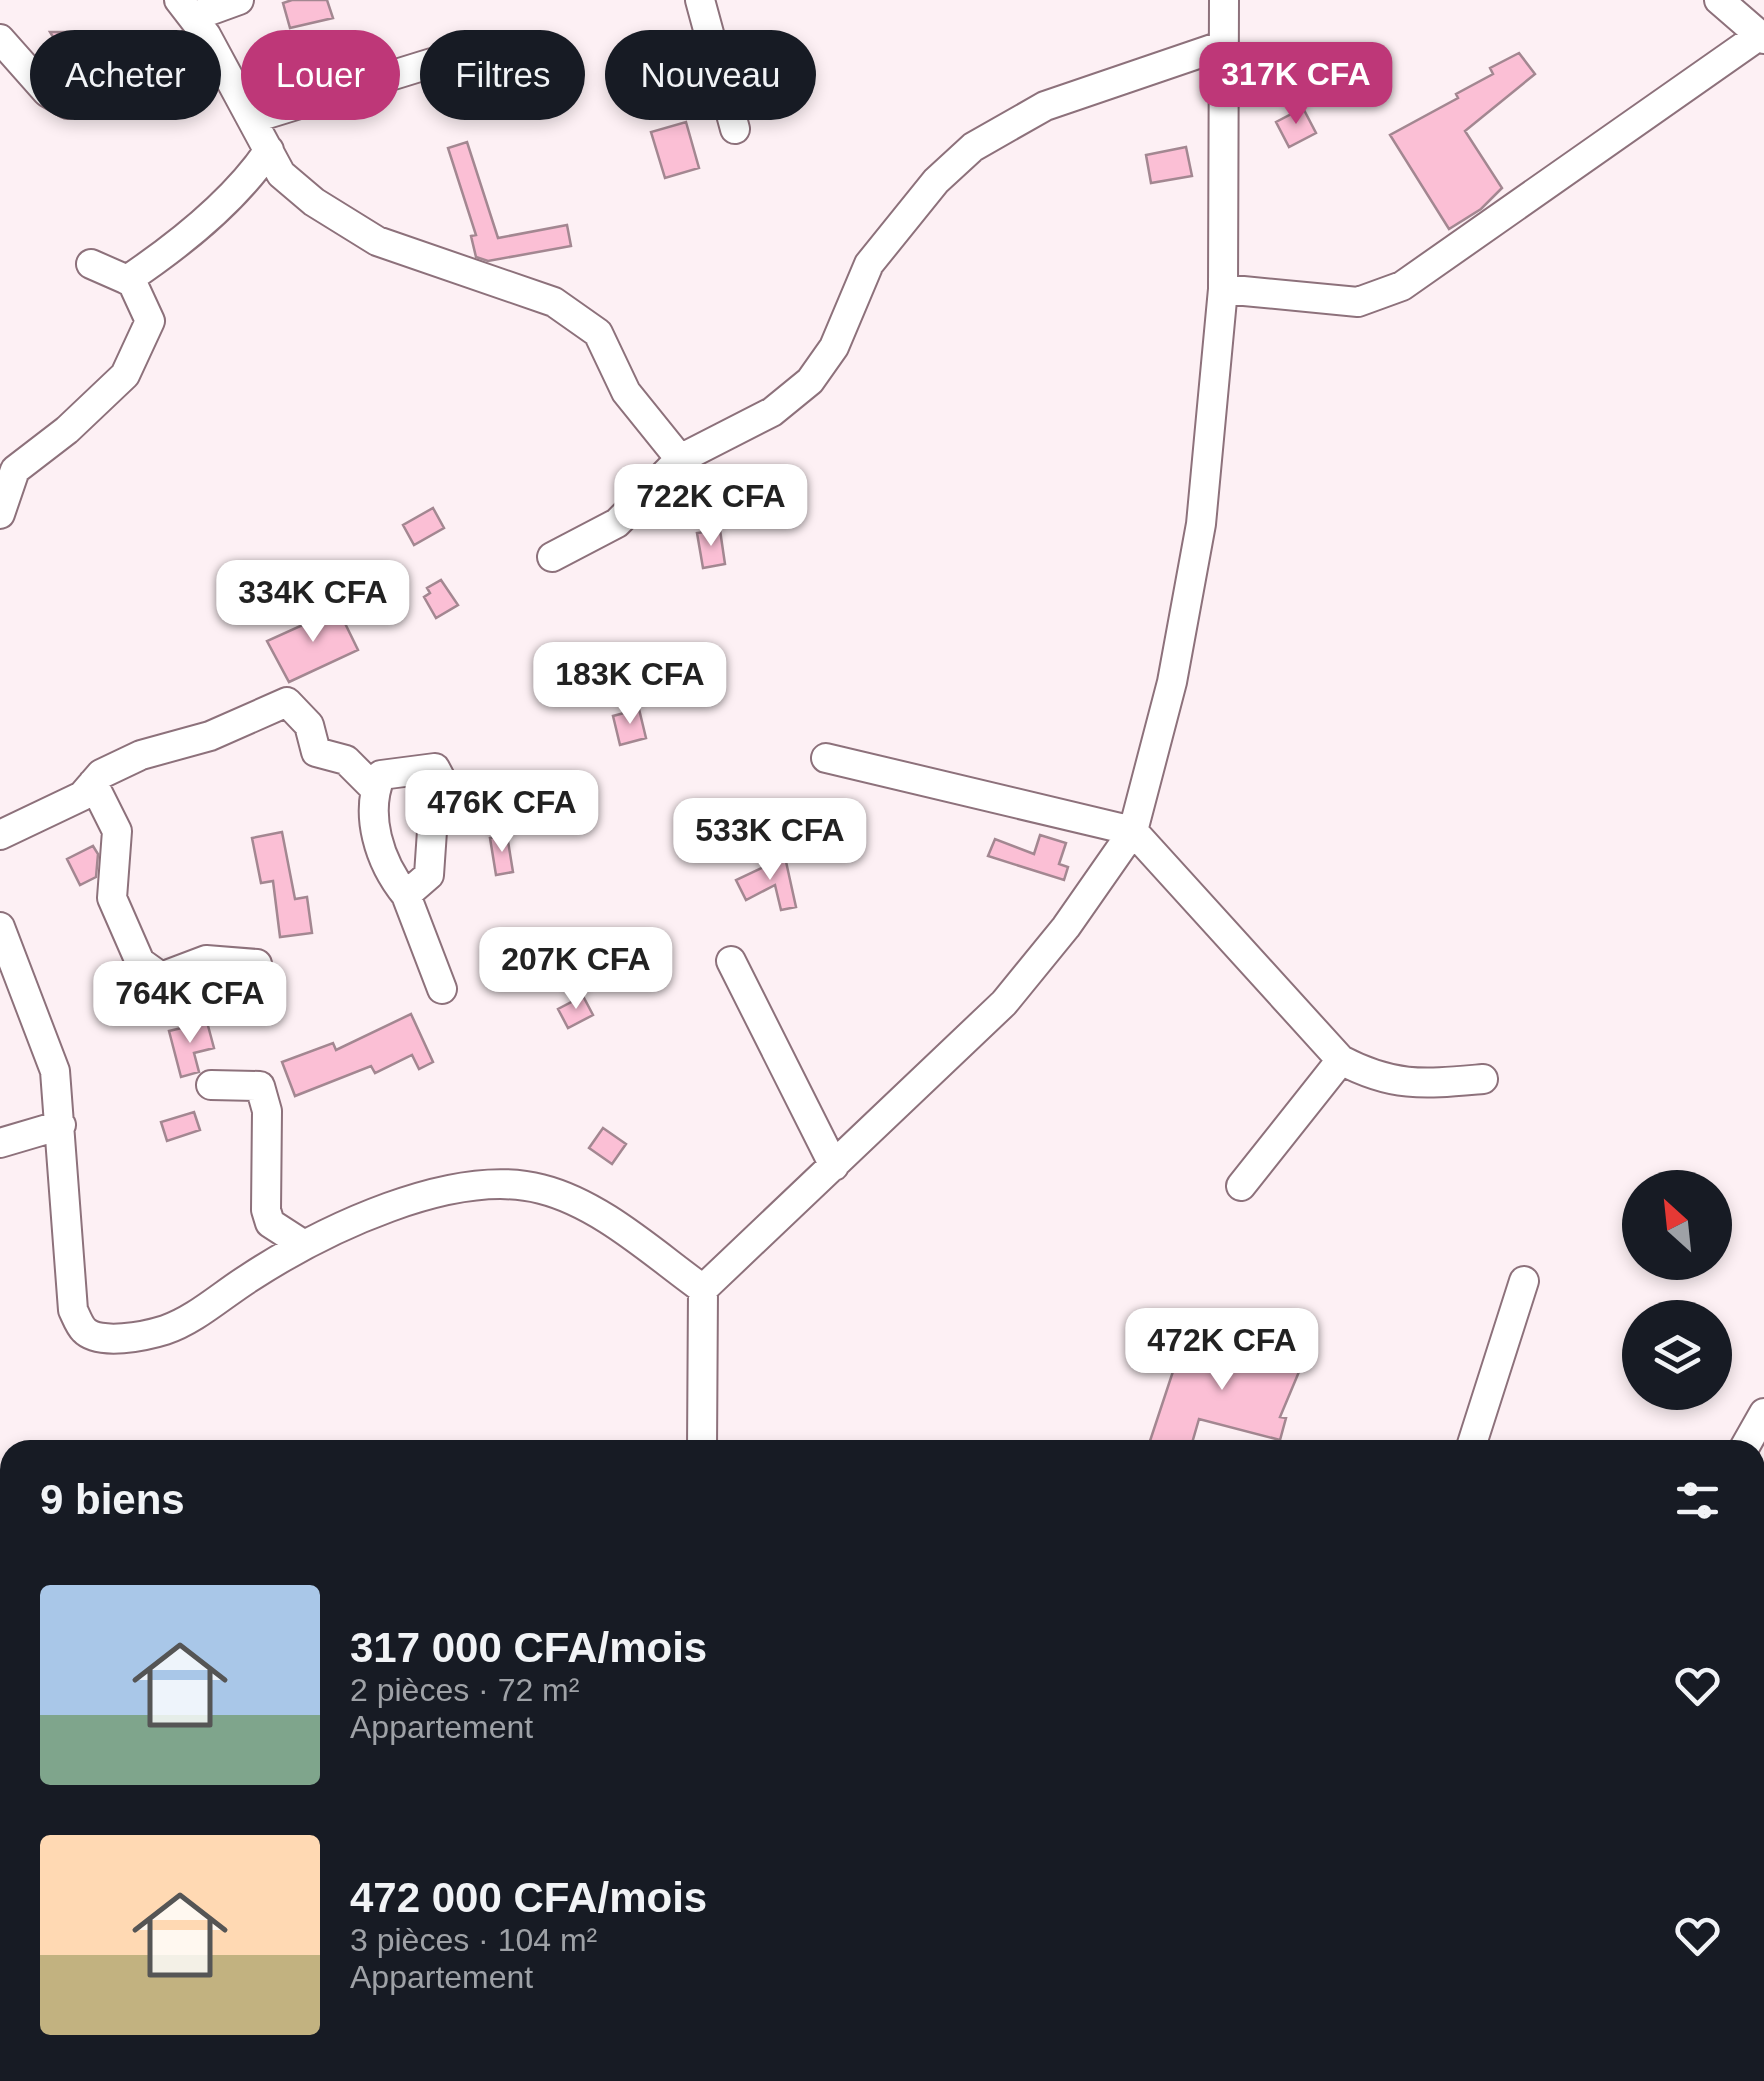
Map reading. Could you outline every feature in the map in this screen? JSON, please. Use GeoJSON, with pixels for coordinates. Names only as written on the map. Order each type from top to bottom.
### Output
{"type":"FeatureCollection","features":[{"type":"Feature","properties":{"kind":"street"},"geometry":{"type":"LineString","coordinates":[[0,39],[48,92],[68,104],[86,100],[193,17],[240,0]]}},
{"type":"Feature","properties":{"kind":"street"},"geometry":{"type":"LineString","coordinates":[[700,0],[735,129]]}},
{"type":"Feature","properties":{"kind":"street"},"geometry":{"type":"LineString","coordinates":[[702,1440],[702,1289],[1004,1003],[1066,927],[1134,831],[1172,682],[1201,524],[1224,289],[1224,0]]}},
{"type":"Feature","properties":{"kind":"street"},"geometry":{"type":"LineString","coordinates":[[1224,289],[1358,302],[1402,286],[1762,37],[1719,0]]}},
{"type":"Feature","properties":{"kind":"street"},"geometry":{"type":"LineString","coordinates":[[193,17],[241,96]]}},
{"type":"Feature","properties":{"kind":"street"},"geometry":{"type":"LineString","coordinates":[[552,557],[617,523],[680,459],[772,412],[810,382],[834,347],[870,264],[925,194],[973,147],[1045,106],[1221,46]]}},
{"type":"Feature","properties":{"kind":"street"},"geometry":{"type":"LineString","coordinates":[[255,120],[280,174],[314,202],[377,241],[554,302],[598,333],[626,392],[680,459]]}},
{"type":"Feature","properties":{"kind":"street"},"geometry":{"type":"LineString","coordinates":[[127,280],[194,228],[252,175],[269,150]]}},
{"type":"Feature","properties":{"kind":"street"},"geometry":{"type":"LineString","coordinates":[[0,514],[15,470],[67,430],[125,375],[150,321],[127,280],[91,264]]}},
{"type":"Feature","properties":{"kind":"street"},"geometry":{"type":"LineString","coordinates":[[0,835],[82,796],[101,774],[141,755],[226,730],[288,702],[309,726],[316,752],[346,760],[375,789]]}},
{"type":"Feature","properties":{"kind":"street"},"geometry":{"type":"LineString","coordinates":[[826,758],[1134,831],[1341,1060],[1376,1079],[1424,1084],[1483,1080]]}},
{"type":"Feature","properties":{"kind":"street"},"geometry":{"type":"LineString","coordinates":[[406,895],[429,874],[432,831],[444,785],[435,768],[381,775],[372,796],[379,848],[406,895],[442,989]]}},
{"type":"Feature","properties":{"kind":"street"},"geometry":{"type":"LineString","coordinates":[[93,783],[117,831],[112,898],[140,962],[161,977],[206,960],[257,964]]}},
{"type":"Feature","properties":{"kind":"street"},"geometry":{"type":"LineString","coordinates":[[0,926],[56,1071],[72,1310],[83,1329],[93,1336],[167,1329],[304,1245],[352,1221],[412,1200],[479,1186],[541,1188],[599,1215],[702,1289]]}},
{"type":"Feature","properties":{"kind":"street"},"geometry":{"type":"LineString","coordinates":[[731,961],[834,1166]]}},
{"type":"Feature","properties":{"kind":"street"},"geometry":{"type":"LineString","coordinates":[[1241,1186],[1341,1060]]}},
{"type":"Feature","properties":{"kind":"street"},"geometry":{"type":"LineString","coordinates":[[211,1085],[260,1086],[267,1112],[266,1210],[270,1223],[304,1245]]}},
{"type":"Feature","properties":{"kind":"street"},"geometry":{"type":"LineString","coordinates":[[0,1144],[61,1126]]}},
{"type":"Feature","properties":{"kind":"street"},"geometry":{"type":"LineString","coordinates":[[1473,1440],[1524,1281]]}},
{"type":"Feature","properties":{"kind":"street"},"geometry":{"type":"LineString","coordinates":[[1749,1440],[1764,1413]]}},
{"type":"Feature","properties":{"kind":"building"},"geometry":{"type":"Polygon","coordinates":[[[327,0],[333,18],[290,28],[283,3],[327,0]]]}},
{"type":"Feature","properties":{"kind":"building"},"geometry":{"type":"Polygon","coordinates":[[[1519,53],[1535,74],[1465,131],[1502,188],[1481,209],[1449,229],[1390,135],[1458,98],[1456,94],[1493,74],[1490,68],[1519,53]]]}},
{"type":"Feature","properties":{"kind":"building"},"geometry":{"type":"Polygon","coordinates":[[[1303,108],[1316,133],[1289,147],[1276,122],[1303,108]]]}},
{"type":"Feature","properties":{"kind":"building"},"geometry":{"type":"Polygon","coordinates":[[[686,122],[699,168],[665,178],[651,132],[686,122]]]}},
{"type":"Feature","properties":{"kind":"building"},"geometry":{"type":"Polygon","coordinates":[[[467,142],[498,238],[567,225],[571,246],[488,261],[476,257],[471,236],[476,235],[448,148],[467,142]]]}},
{"type":"Feature","properties":{"kind":"building"},"geometry":{"type":"Polygon","coordinates":[[[1186,147],[1192,176],[1151,183],[1146,155],[1186,147]]]}},
{"type":"Feature","properties":{"kind":"building"},"geometry":{"type":"Polygon","coordinates":[[[433,508],[444,528],[414,545],[403,525],[433,508]]]}},
{"type":"Feature","properties":{"kind":"building"},"geometry":{"type":"Polygon","coordinates":[[[720,530],[725,564],[703,568],[697,533],[720,530]]]}},
{"type":"Feature","properties":{"kind":"building"},"geometry":{"type":"Polygon","coordinates":[[[441,580],[458,605],[436,618],[424,597],[430,593],[427,588],[441,580]]]}},
{"type":"Feature","properties":{"kind":"building"},"geometry":{"type":"Polygon","coordinates":[[[338,609],[358,650],[289,682],[267,641],[338,609]]]}},
{"type":"Feature","properties":{"kind":"building"},"geometry":{"type":"Polygon","coordinates":[[[639,709],[646,738],[620,745],[613,716],[639,709]]]}},
{"type":"Feature","properties":{"kind":"building"},"geometry":{"type":"Polygon","coordinates":[[[282,832],[295,899],[307,897],[312,933],[280,937],[273,881],[261,883],[252,838],[282,832]]]}},
{"type":"Feature","properties":{"kind":"building"},"geometry":{"type":"Polygon","coordinates":[[[507,835],[513,872],[496,875],[490,838],[507,835]]]}},
{"type":"Feature","properties":{"kind":"building"},"geometry":{"type":"Polygon","coordinates":[[[1040,835],[1066,843],[1059,864],[1068,867],[1064,880],[988,856],[995,839],[1034,854],[1040,835]]]}},
{"type":"Feature","properties":{"kind":"building"},"geometry":{"type":"Polygon","coordinates":[[[93,846],[98,854],[96,877],[80,885],[67,859],[93,846]]]}},
{"type":"Feature","properties":{"kind":"building"},"geometry":{"type":"Polygon","coordinates":[[[785,857],[796,907],[781,910],[775,885],[746,900],[736,880],[785,857]]]}},
{"type":"Feature","properties":{"kind":"building"},"geometry":{"type":"Polygon","coordinates":[[[144,996],[147,1020],[112,1024],[108,1001],[144,996]]]}},
{"type":"Feature","properties":{"kind":"building"},"geometry":{"type":"Polygon","coordinates":[[[583,996],[593,1015],[568,1028],[558,1009],[583,996]]]}},
{"type":"Feature","properties":{"kind":"building"},"geometry":{"type":"Polygon","coordinates":[[[411,1014],[433,1062],[419,1069],[412,1055],[375,1073],[371,1066],[295,1096],[282,1062],[333,1043],[336,1050],[411,1014]]]}},
{"type":"Feature","properties":{"kind":"building"},"geometry":{"type":"Polygon","coordinates":[[[207,1022],[214,1048],[194,1053],[199,1072],[181,1077],[169,1031],[207,1022]]]}},
{"type":"Feature","properties":{"kind":"building"},"geometry":{"type":"Polygon","coordinates":[[[194,1112],[200,1130],[167,1141],[161,1122],[194,1112]]]}},
{"type":"Feature","properties":{"kind":"building"},"geometry":{"type":"Polygon","coordinates":[[[603,1128],[626,1144],[612,1164],[589,1148],[603,1128]]]}},
{"type":"Feature","properties":{"kind":"building"},"geometry":{"type":"Polygon","coordinates":[[[1186,1332],[1301,1367],[1280,1417],[1286,1418],[1280,1440],[1199,1419],[1193,1440],[1150,1440],[1186,1332]]]}}]}
